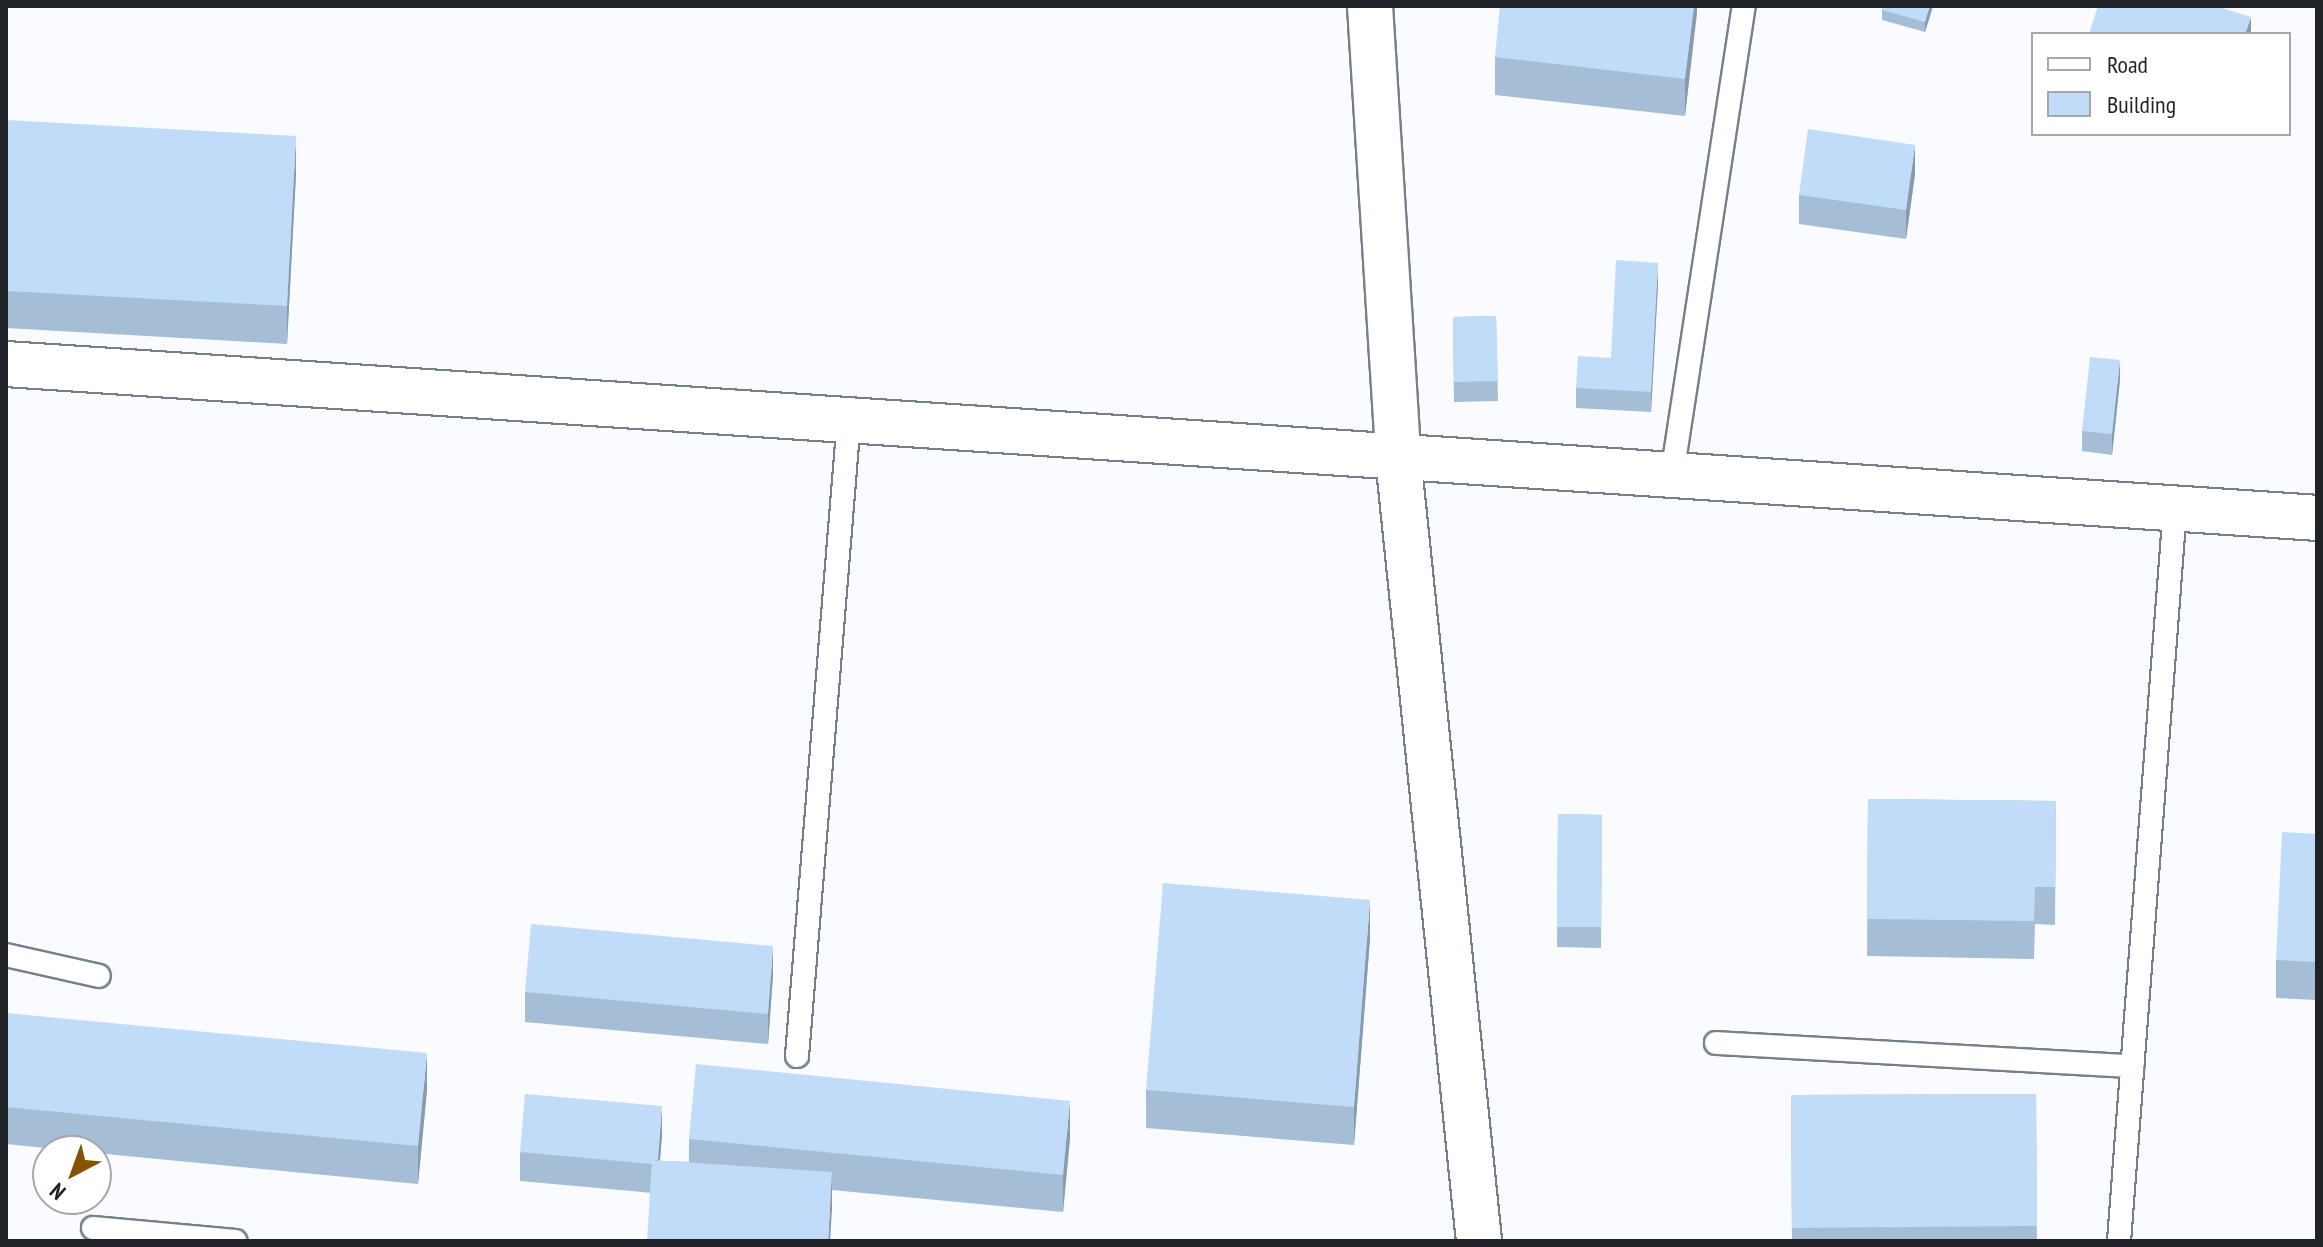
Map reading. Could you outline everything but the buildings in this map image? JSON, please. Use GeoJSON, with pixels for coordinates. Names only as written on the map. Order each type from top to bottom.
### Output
{"type":"FeatureCollection","features":[{"type":"Feature","properties":{"kind":"street"},"geometry":{"type":"LineString","coordinates":[[1370,6],[1398,457],[1479,1241]]}},
{"type":"Feature","properties":{"kind":"street"},"geometry":{"type":"LineString","coordinates":[[6,364],[2317,518]]}},
{"type":"Feature","properties":{"kind":"lane"},"geometry":{"type":"LineString","coordinates":[[1672,475],[1744,6]]}},
{"type":"Feature","properties":{"kind":"lane"},"geometry":{"type":"LineString","coordinates":[[797,1056],[849,420]]}},
{"type":"Feature","properties":{"kind":"lane"},"geometry":{"type":"LineString","coordinates":[[2119,1241],[2175,509]]}},
{"type":"Feature","properties":{"kind":"lane"},"geometry":{"type":"LineString","coordinates":[[6,955],[99,976]]}},
{"type":"Feature","properties":{"kind":"lane"},"geometry":{"type":"LineString","coordinates":[[1716,1043],[2132,1066]]}},
{"type":"Feature","properties":{"kind":"lane"},"geometry":{"type":"LineString","coordinates":[[93,1228],[235,1241]]}}]}
